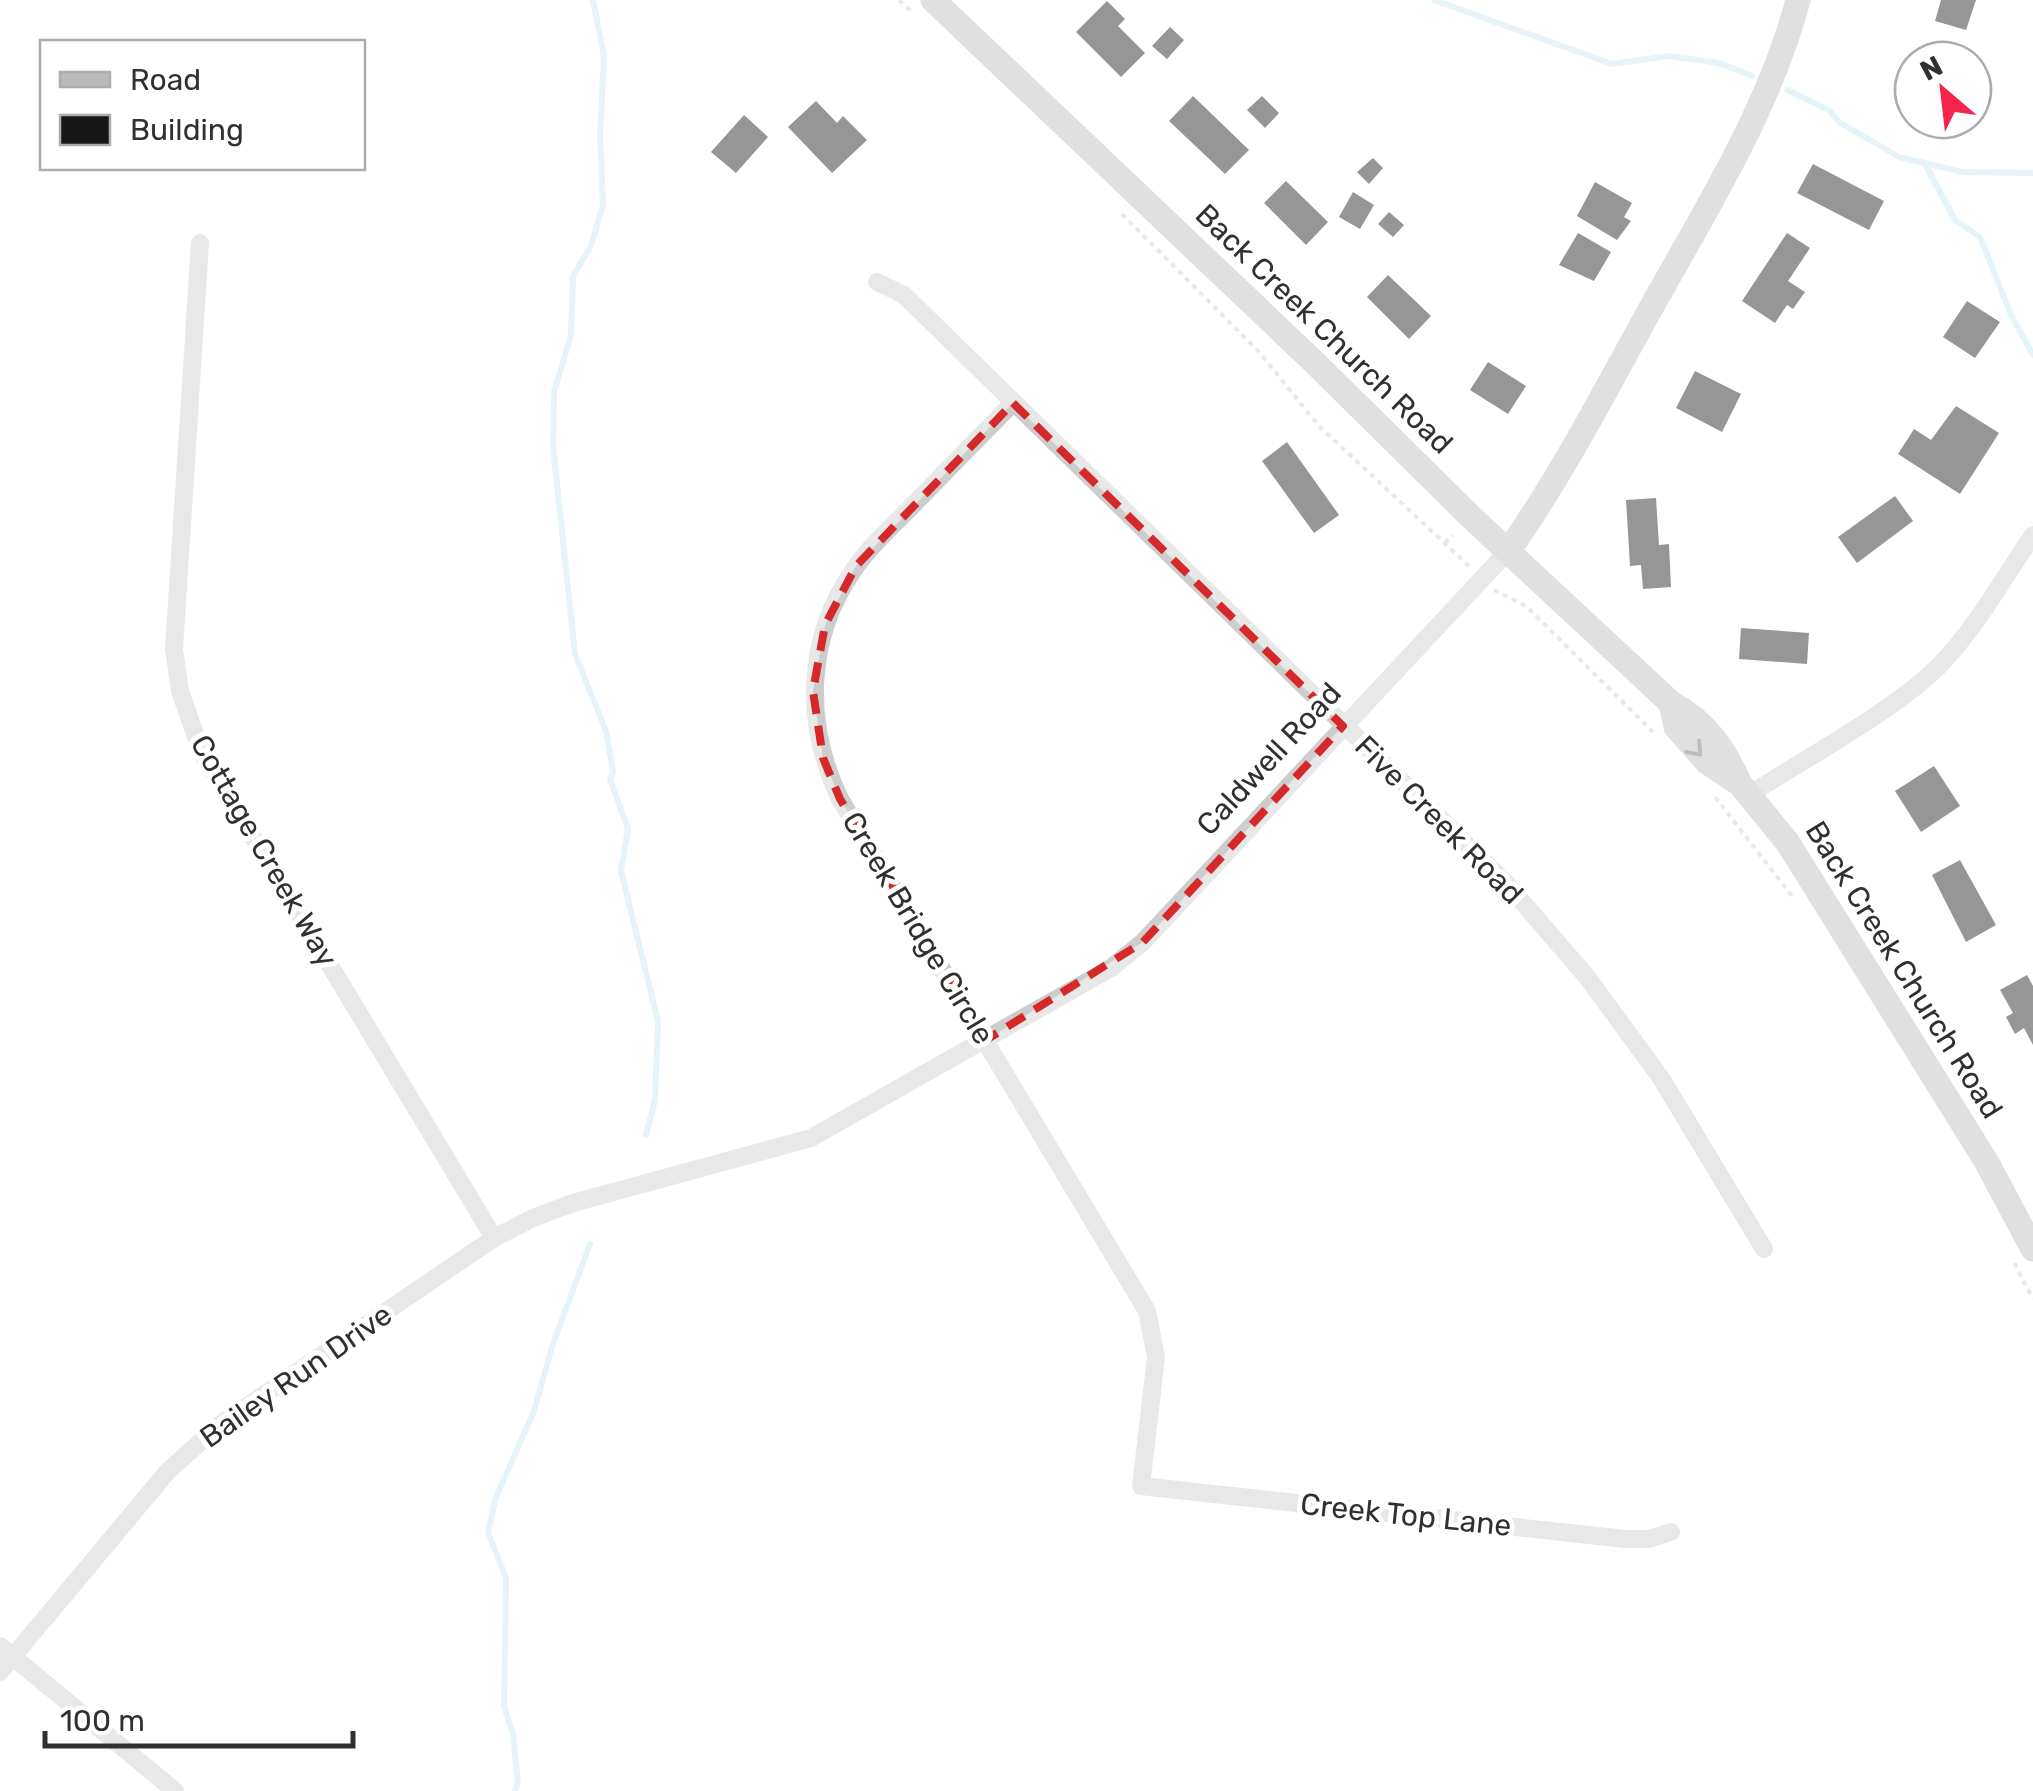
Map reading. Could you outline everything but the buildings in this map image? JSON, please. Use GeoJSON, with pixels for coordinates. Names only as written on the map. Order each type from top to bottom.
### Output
{"type":"FeatureCollection","features":[{"type":"Feature","properties":{"kind":"street","name":"Caldwell Road"},"geometry":{"type":"LineString","coordinates":[[494,1238],[574,1203],[812,1138],[1111,968],[1135,949],[1508,550],[1577,440],[1710,204],[1771,79],[1798,0]]}},
{"type":"Feature","properties":{"kind":"street","name":"Back Creek Church Road"},"geometry":{"type":"LineString","coordinates":[[927,10],[1314,362],[1470,517],[1670,703],[1676,727],[1707,762],[1744,789],[1788,844],[1986,1161],[2033,1248]]}},
{"type":"Feature","properties":{"kind":"street","name":"Cottage Creek Way"},"geometry":{"type":"LineString","coordinates":[[200,244],[174,649],[185,712],[201,751],[494,1238]]}},
{"type":"Feature","properties":{"kind":"street","name":"Five Creek Road"},"geometry":{"type":"LineString","coordinates":[[877,282],[904,294],[1472,848],[1586,977],[1661,1078],[1764,1248]]}},
{"type":"Feature","properties":{"kind":"street","name":"Creek Bridge Circle"},"geometry":{"type":"LineString","coordinates":[[1013,402],[856,566],[825,625],[813,691],[822,758],[840,800],[1147,1310],[1156,1358],[1141,1486]]}},
{"type":"Feature","properties":{"kind":"street"},"geometry":{"type":"LineString","coordinates":[[1744,789],[1877,712],[1938,666],[1964,638],[2033,535]]}},
{"type":"Feature","properties":{"kind":"street","name":"Bailey Run Drive"},"geometry":{"type":"LineString","coordinates":[[0,1672],[7,1651],[168,1471],[218,1426],[494,1238]]}},
{"type":"Feature","properties":{"kind":"street","name":"Creek Top Lane"},"geometry":{"type":"LineString","coordinates":[[1141,1486],[1625,1539],[1649,1539],[1671,1532]]}},
{"type":"Feature","properties":{"kind":"street"},"geometry":{"type":"LineString","coordinates":[[7,1651],[153,1784],[175,1791]]}},
{"type":"Feature","properties":{"kind":"path"},"geometry":{"type":"LineString","coordinates":[[899,0],[927,10]]}},
{"type":"Feature","properties":{"kind":"path"},"geometry":{"type":"LineString","coordinates":[[1113,204],[1260,353],[1318,426],[1462,560]]}},
{"type":"Feature","properties":{"kind":"path"},"geometry":{"type":"LineString","coordinates":[[1445,544],[1453,535]]}},
{"type":"Feature","properties":{"kind":"path"},"geometry":{"type":"LineString","coordinates":[[1490,587],[1500,596],[1526,606],[1665,743]]}},
{"type":"Feature","properties":{"kind":"path"},"geometry":{"type":"LineString","coordinates":[[1709,790],[1794,899]]}},
{"type":"Feature","properties":{"kind":"path"},"geometry":{"type":"LineString","coordinates":[[2006,1250],[2033,1298]]}},
{"type":"Feature","properties":{"kind":"highlighted area"},"geometry":{"type":"Polygon","coordinates":[[[1013,403],[1343,726],[1143,942],[986,1040],[840,799],[823,758],[813,691],[825,625],[856,566],[1013,403]]]}},
{"type":"Feature","properties":{"kind":"waterway"},"geometry":{"type":"LineString","coordinates":[[593,0],[604,56],[600,135],[603,205],[591,246],[573,276],[571,335],[554,392],[553,446],[575,654],[606,731],[613,772],[610,779],[628,829],[621,871],[658,1021],[655,1100],[646,1135]]}},
{"type":"Feature","properties":{"kind":"waterway"},"geometry":{"type":"LineString","coordinates":[[1434,0],[1612,64],[1669,56],[1719,63],[1752,76]]}},
{"type":"Feature","properties":{"kind":"waterway"},"geometry":{"type":"LineString","coordinates":[[1787,90],[1829,110],[1839,122],[1899,157],[1963,172],[2033,173]]}},
{"type":"Feature","properties":{"kind":"waterway"},"geometry":{"type":"LineString","coordinates":[[1925,164],[1955,220],[1980,237],[2011,315],[2033,355]]}},
{"type":"Feature","properties":{"kind":"waterway"},"geometry":{"type":"LineString","coordinates":[[515,1791],[518,1783],[513,1734],[504,1706],[506,1578],[488,1532],[496,1497],[534,1411],[553,1344],[590,1244]]}}]}
